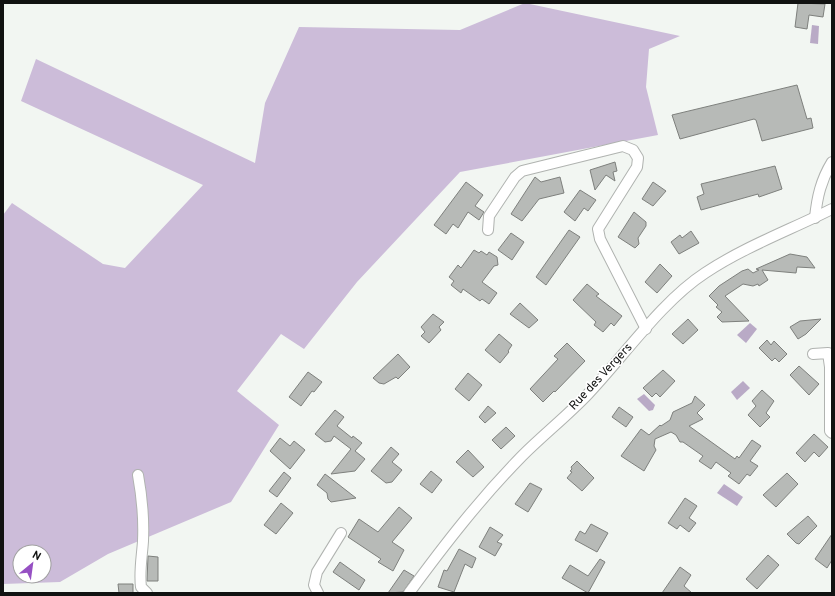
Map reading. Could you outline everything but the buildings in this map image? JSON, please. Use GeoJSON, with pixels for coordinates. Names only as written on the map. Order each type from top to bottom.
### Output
{"type":"FeatureCollection","features":[{"type":"Feature","properties":{"kind":"street"},"geometry":{"type":"LineString","coordinates":[[488,230],[488,216],[515,177],[522,171],[623,146],[633,150],[638,158],[637,167],[598,229],[600,240],[646,329]]}},
{"type":"Feature","properties":{"kind":"street"},"geometry":{"type":"LineString","coordinates":[[815,218],[817,196],[823,177],[832,162]]}},
{"type":"Feature","properties":{"kind":"street","name":"Rue des Vergers"},"geometry":{"type":"LineString","coordinates":[[409,593],[455,530],[479,502],[523,455],[588,394],[678,294],[704,273],[736,255],[832,209]]}},
{"type":"Feature","properties":{"kind":"street"},"geometry":{"type":"LineString","coordinates":[[813,354],[830,353],[830,431],[832,433]]}},
{"type":"Feature","properties":{"kind":"street"},"geometry":{"type":"LineString","coordinates":[[138,475],[142,494],[143,541],[139,572],[144,590]]}},
{"type":"Feature","properties":{"kind":"street"},"geometry":{"type":"LineString","coordinates":[[318,593],[314,585],[317,572],[341,533]]}},
{"type":"Feature","properties":{"kind":"shaded area"},"geometry":{"type":"Polygon","coordinates":[[[525,3],[680,36],[649,49],[646,87],[658,135],[460,172],[357,282],[304,349],[281,334],[237,391],[279,425],[231,502],[108,554],[60,582],[52,582],[52,544],[12,544],[12,584],[3,584],[3,215],[12,203],[103,264],[125,268],[203,185],[21,101],[36,59],[255,163],[265,103],[299,27],[460,30],[525,3]]]}},
{"type":"Feature","properties":{"kind":"shaded area"},"geometry":{"type":"Polygon","coordinates":[[[812,25],[819,26],[818,44],[810,43],[812,25]]]}},
{"type":"Feature","properties":{"kind":"shaded area"},"geometry":{"type":"Polygon","coordinates":[[[750,323],[757,329],[746,343],[737,335],[750,323]]]}},
{"type":"Feature","properties":{"kind":"shaded area"},"geometry":{"type":"Polygon","coordinates":[[[743,381],[750,388],[737,400],[731,392],[743,381]]]}},
{"type":"Feature","properties":{"kind":"shaded area"},"geometry":{"type":"Polygon","coordinates":[[[644,394],[655,405],[653,410],[649,411],[637,399],[644,394]]]}},
{"type":"Feature","properties":{"kind":"shaded area"},"geometry":{"type":"Polygon","coordinates":[[[724,484],[743,497],[737,506],[717,493],[724,484]]]}}]}
